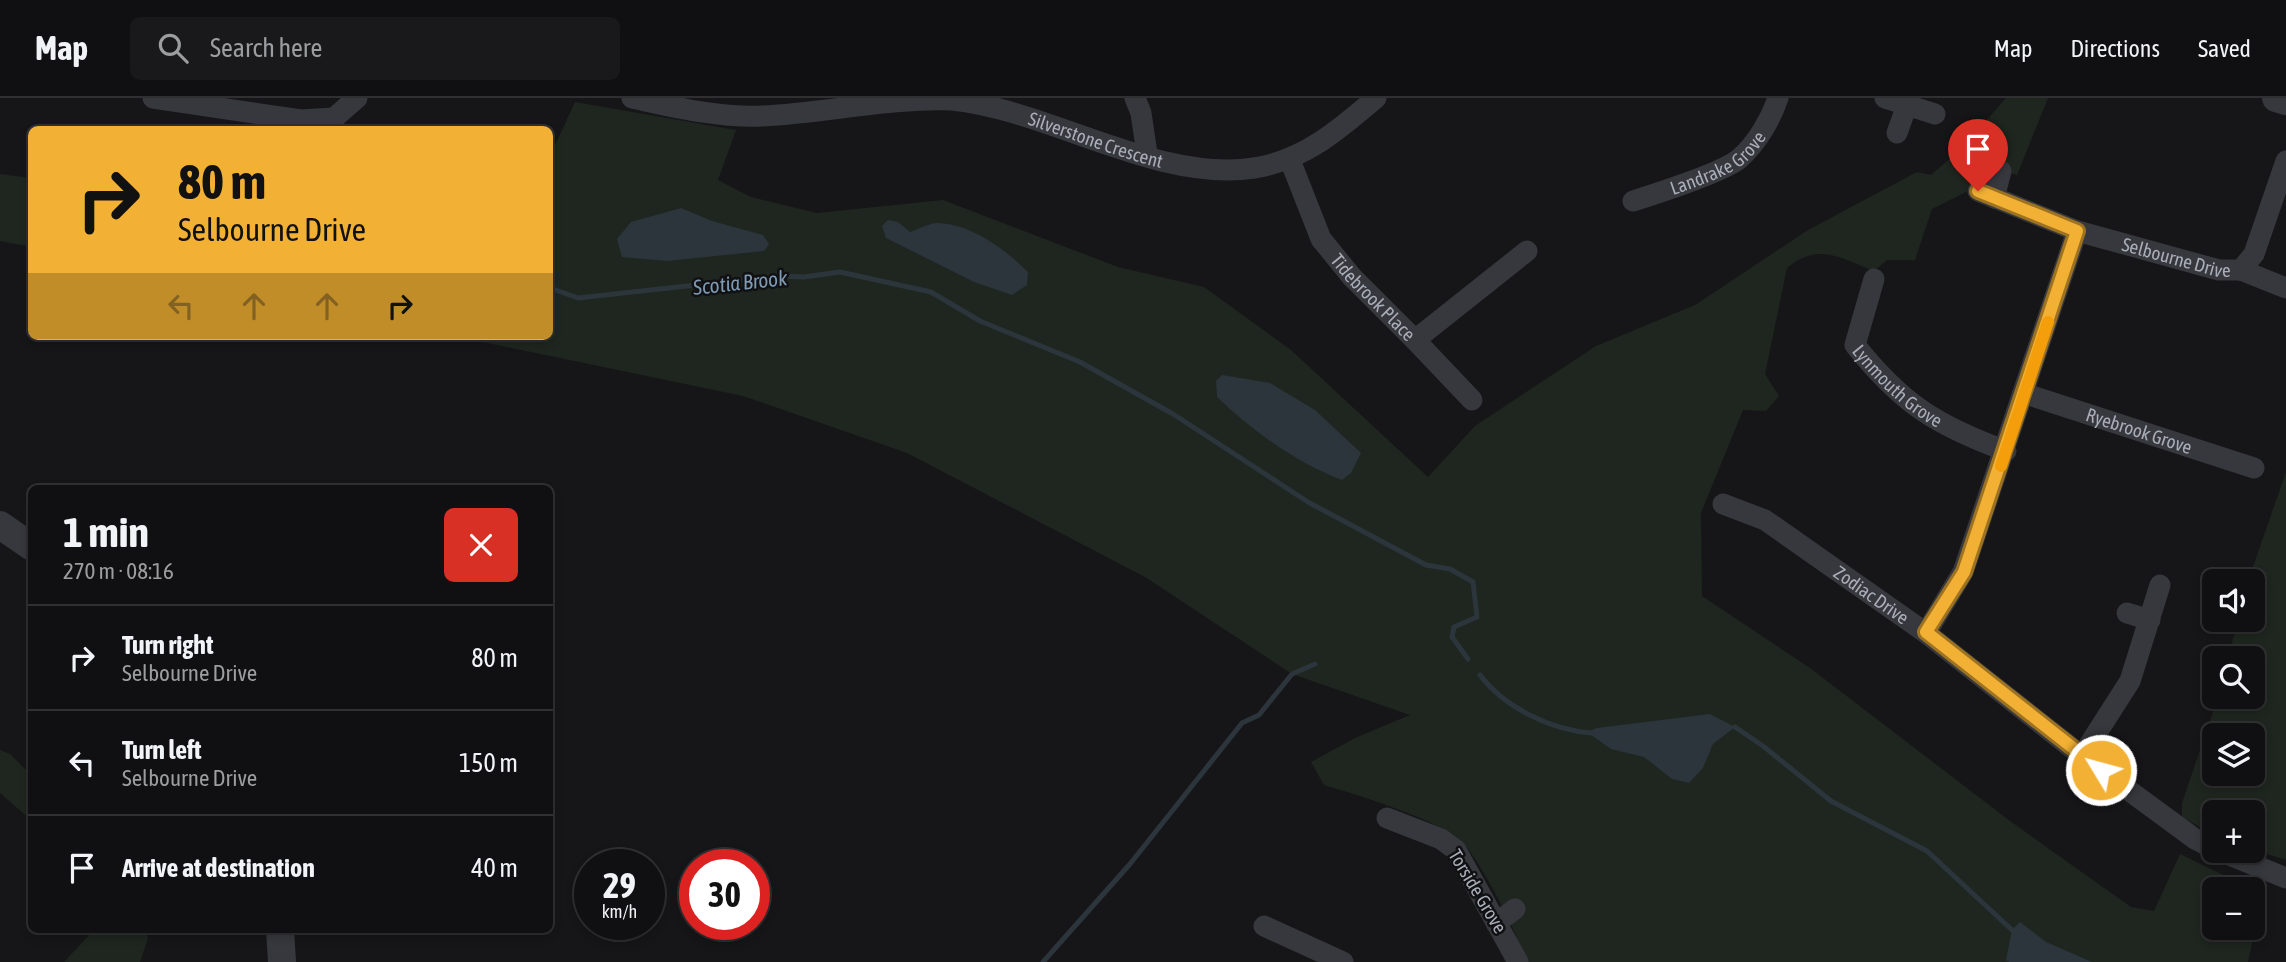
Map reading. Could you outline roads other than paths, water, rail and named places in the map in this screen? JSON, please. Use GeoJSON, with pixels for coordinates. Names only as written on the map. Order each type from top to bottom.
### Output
{"type":"FeatureCollection","features":[{"type":"Feature","properties":{"kind":"street"},"geometry":{"type":"LineString","coordinates":[[153,98],[338,124],[357,98]]}},
{"type":"Feature","properties":{"kind":"street","name":"Silverstone Crescent"},"geometry":{"type":"LineString","coordinates":[[632,98],[686,110],[761,116],[880,100],[953,100],[1016,114],[1183,167],[1217,169],[1253,169],[1290,160],[1342,127],[1376,98]]}},
{"type":"Feature","properties":{"kind":"street"},"geometry":{"type":"LineString","coordinates":[[1135,98],[1141,113],[1147,155]]}},
{"type":"Feature","properties":{"kind":"street","name":"Landrake Grove"},"geometry":{"type":"LineString","coordinates":[[1633,201],[1670,190],[1740,159],[1772,117],[1778,98]]}},
{"type":"Feature","properties":{"kind":"street"},"geometry":{"type":"LineString","coordinates":[[1885,98],[1935,114]]}},
{"type":"Feature","properties":{"kind":"street"},"geometry":{"type":"LineString","coordinates":[[2276,98],[2286,101]]}},
{"type":"Feature","properties":{"kind":"street"},"geometry":{"type":"LineString","coordinates":[[1897,133],[1907,105]]}},
{"type":"Feature","properties":{"kind":"street","name":"Tidebrook Place"},"geometry":{"type":"LineString","coordinates":[[1290,160],[1321,239],[1352,277],[1415,340],[1527,251]]}},
{"type":"Feature","properties":{"kind":"street","name":"Selbourne Drive"},"geometry":{"type":"LineString","coordinates":[[2001,172],[1986,195],[2077,231],[2219,270],[2241,270],[2254,254],[2286,161]]}},
{"type":"Feature","properties":{"kind":"street"},"geometry":{"type":"LineString","coordinates":[[1926,632],[1964,572],[2077,231]]}},
{"type":"Feature","properties":{"kind":"street"},"geometry":{"type":"LineString","coordinates":[[2241,270],[2286,288]]}},
{"type":"Feature","properties":{"kind":"street","name":"Lynmouth Grove"},"geometry":{"type":"LineString","coordinates":[[1874,279],[1855,345],[1878,374],[1925,415],[1966,436],[2006,451]]}},
{"type":"Feature","properties":{"kind":"street"},"geometry":{"type":"LineString","coordinates":[[1415,340],[1472,400]]}},
{"type":"Feature","properties":{"kind":"street","name":"Ryebrook Grove"},"geometry":{"type":"LineString","coordinates":[[2023,393],[2255,468]]}},
{"type":"Feature","properties":{"kind":"street","name":"Zodiac Drive"},"geometry":{"type":"LineString","coordinates":[[1723,504],[1765,520],[1926,632],[2082,756],[2202,843]]}},
{"type":"Feature","properties":{"kind":"street"},"geometry":{"type":"LineString","coordinates":[[0,525],[28,544]]}},
{"type":"Feature","properties":{"kind":"street"},"geometry":{"type":"LineString","coordinates":[[2082,756],[2130,681],[2160,585]]}},
{"type":"Feature","properties":{"kind":"street"},"geometry":{"type":"LineString","coordinates":[[2127,613],[2150,620]]}},
{"type":"Feature","properties":{"kind":"street","name":"Torside Grove"},"geometry":{"type":"LineString","coordinates":[[1387,818],[1450,844],[1518,962]]}},
{"type":"Feature","properties":{"kind":"street","name":"Zodiac Drive"},"geometry":{"type":"LineString","coordinates":[[2248,863],[2286,878]]}},
{"type":"Feature","properties":{"kind":"street"},"geometry":{"type":"LineString","coordinates":[[1496,923],[1515,909]]}},
{"type":"Feature","properties":{"kind":"street"},"geometry":{"type":"LineString","coordinates":[[1264,926],[1343,962]]}},
{"type":"Feature","properties":{"kind":"street"},"geometry":{"type":"LineString","coordinates":[[280,933],[282,962]]}},
{"type":"Feature","properties":{"kind":"waterway","name":"Scotia Brook"},"geometry":{"type":"LineString","coordinates":[[553,289],[578,298],[778,276],[804,277],[840,272],[931,292],[980,321],[1080,362],[1173,414],[1308,502],[1426,565],[1450,569],[1473,582],[1477,617],[1454,627],[1452,637],[1468,659]]}},
{"type":"Feature","properties":{"kind":"waterway"},"geometry":{"type":"LineString","coordinates":[[1043,962],[1130,864],[1242,723],[1259,715],[1292,674],[1315,664]]}},
{"type":"Feature","properties":{"kind":"waterway"},"geometry":{"type":"LineString","coordinates":[[1480,675],[1502,698],[1530,715],[1561,727],[1592,733]]}},
{"type":"Feature","properties":{"kind":"waterway"},"geometry":{"type":"LineString","coordinates":[[1735,727],[1831,801],[1927,851],[2012,930]]}}]}
